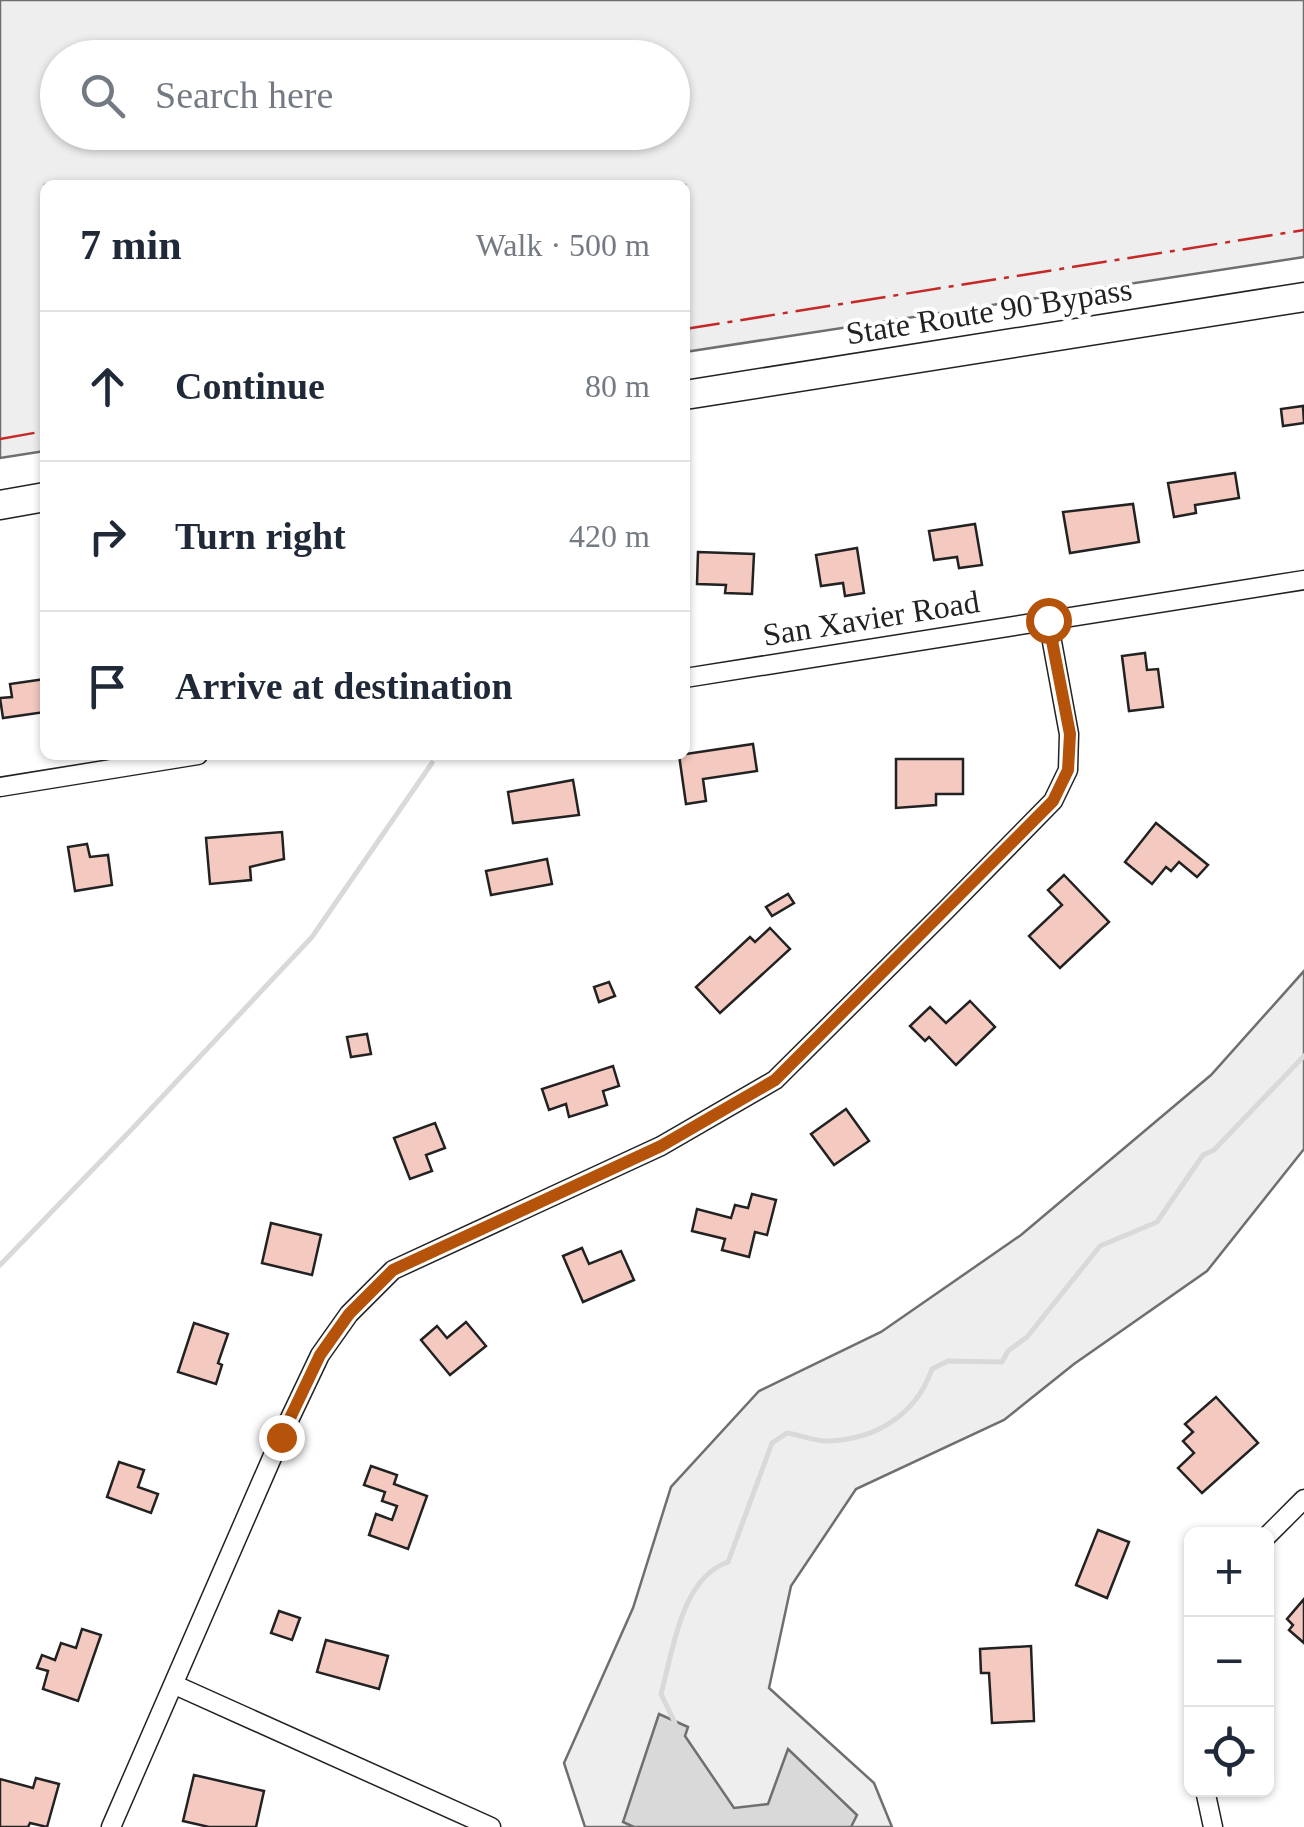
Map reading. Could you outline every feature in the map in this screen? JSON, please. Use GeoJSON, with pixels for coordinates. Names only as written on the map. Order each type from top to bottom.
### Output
{"type":"FeatureCollection","features":[{"type":"Feature","properties":{"kind":"highway","name":"State Route 90 Bypass"},"geometry":{"type":"LineString","coordinates":[[690,394],[1304,297]]}},
{"type":"Feature","properties":{"kind":"highway"},"geometry":{"type":"LineString","coordinates":[[0,504],[40,498]]}},
{"type":"Feature","properties":{"kind":"street","name":"San Xavier Road"},"geometry":{"type":"LineString","coordinates":[[690,677],[1304,580]]}},
{"type":"Feature","properties":{"kind":"street"},"geometry":{"type":"LineString","coordinates":[[111,1827],[281,1437],[320,1355],[349,1314],[393,1270],[661,1146],[775,1080],[1053,801],[1068,770],[1070,734],[1048,620]]}},
{"type":"Feature","properties":{"kind":"street"},"geometry":{"type":"LineString","coordinates":[[0,786],[166,760]]}},
{"type":"Feature","properties":{"kind":"street"},"geometry":{"type":"LineString","coordinates":[[1274,1529],[1304,1500]]}},
{"type":"Feature","properties":{"kind":"street"},"geometry":{"type":"LineString","coordinates":[[175,1684],[491,1827]]}},
{"type":"Feature","properties":{"kind":"street"},"geometry":{"type":"LineString","coordinates":[[1207,1797],[1213,1827]]}},
{"type":"Feature","properties":{"kind":"shaded area"},"geometry":{"type":"Polygon","coordinates":[[[0,0],[1304,0],[1304,257],[690,351],[690,180],[40,180],[40,452],[0,458],[0,0]]]}},
{"type":"Feature","properties":{"kind":"shaded area"},"geometry":{"type":"Polygon","coordinates":[[[1304,971],[1304,1149],[1207,1271],[1074,1364],[1004,1420],[856,1489],[791,1586],[769,1688],[874,1783],[892,1827],[585,1827],[564,1763],[633,1608],[671,1487],[759,1391],[881,1332],[1021,1235],[1211,1075],[1304,971]]]}},
{"type":"Feature","properties":{"kind":"shaded area"},"geometry":{"type":"Polygon","coordinates":[[[659,1714],[688,1727],[685,1736],[734,1808],[768,1804],[788,1749],[857,1815],[851,1827],[634,1827],[623,1822],[659,1714]]]}},
{"type":"Feature","properties":{"kind":"building"},"geometry":{"type":"Polygon","coordinates":[[[1303,406],[1304,423],[1283,426],[1281,409],[1303,406]]]}},
{"type":"Feature","properties":{"kind":"building"},"geometry":{"type":"Polygon","coordinates":[[[1235,473],[1239,498],[1195,505],[1196,513],[1174,517],[1168,483],[1235,473]]]}},
{"type":"Feature","properties":{"kind":"building"},"geometry":{"type":"Polygon","coordinates":[[[1133,504],[1139,542],[1070,553],[1063,512],[1133,504]]]}},
{"type":"Feature","properties":{"kind":"building"},"geometry":{"type":"Polygon","coordinates":[[[975,524],[982,565],[959,568],[957,557],[934,560],[929,531],[975,524]]]}},
{"type":"Feature","properties":{"kind":"building"},"geometry":{"type":"Polygon","coordinates":[[[857,548],[864,593],[845,596],[843,583],[821,586],[816,555],[857,548]]]}},
{"type":"Feature","properties":{"kind":"building"},"geometry":{"type":"Polygon","coordinates":[[[698,552],[754,554],[752,594],[725,593],[726,585],[697,584],[698,552]]]}},
{"type":"Feature","properties":{"kind":"building"},"geometry":{"type":"Polygon","coordinates":[[[1145,653],[1147,670],[1158,669],[1163,707],[1129,711],[1122,656],[1145,653]]]}},
{"type":"Feature","properties":{"kind":"building"},"geometry":{"type":"Polygon","coordinates":[[[40,680],[40,713],[3,718],[0,698],[12,697],[10,684],[40,680]]]}},
{"type":"Feature","properties":{"kind":"building"},"geometry":{"type":"Polygon","coordinates":[[[753,744],[757,771],[703,779],[706,801],[686,804],[680,760],[690,760],[690,753],[753,744]]]}},
{"type":"Feature","properties":{"kind":"building"},"geometry":{"type":"Polygon","coordinates":[[[896,759],[963,759],[963,794],[936,794],[936,805],[896,808],[896,759]]]}},
{"type":"Feature","properties":{"kind":"building"},"geometry":{"type":"Polygon","coordinates":[[[573,780],[579,815],[513,823],[508,792],[573,780]]]}},
{"type":"Feature","properties":{"kind":"building"},"geometry":{"type":"Polygon","coordinates":[[[1156,823],[1208,865],[1197,877],[1179,862],[1171,871],[1166,867],[1152,884],[1125,862],[1156,823]]]}},
{"type":"Feature","properties":{"kind":"building"},"geometry":{"type":"Polygon","coordinates":[[[282,832],[284,859],[250,867],[251,880],[210,884],[206,838],[282,832]]]}},
{"type":"Feature","properties":{"kind":"building"},"geometry":{"type":"Polygon","coordinates":[[[87,844],[90,857],[108,855],[112,885],[75,891],[68,847],[87,844]]]}},
{"type":"Feature","properties":{"kind":"building"},"geometry":{"type":"Polygon","coordinates":[[[547,859],[552,884],[491,895],[486,871],[547,859]]]}},
{"type":"Feature","properties":{"kind":"building"},"geometry":{"type":"Polygon","coordinates":[[[1064,875],[1109,922],[1060,968],[1029,936],[1062,905],[1048,890],[1064,875]]]}},
{"type":"Feature","properties":{"kind":"building"},"geometry":{"type":"Polygon","coordinates":[[[788,894],[794,903],[772,916],[766,907],[788,894]]]}},
{"type":"Feature","properties":{"kind":"building"},"geometry":{"type":"Polygon","coordinates":[[[770,928],[790,949],[720,1013],[696,987],[750,937],[755,942],[770,928]]]}},
{"type":"Feature","properties":{"kind":"building"},"geometry":{"type":"Polygon","coordinates":[[[609,982],[615,996],[599,1002],[594,987],[609,982]]]}},
{"type":"Feature","properties":{"kind":"building"},"geometry":{"type":"Polygon","coordinates":[[[970,1001],[995,1027],[956,1065],[929,1037],[925,1041],[910,1026],[930,1007],[946,1023],[970,1001]]]}},
{"type":"Feature","properties":{"kind":"building"},"geometry":{"type":"Polygon","coordinates":[[[367,1034],[371,1054],[351,1057],[347,1037],[367,1034]]]}},
{"type":"Feature","properties":{"kind":"building"},"geometry":{"type":"Polygon","coordinates":[[[613,1066],[619,1086],[603,1091],[607,1105],[569,1117],[566,1104],[549,1110],[542,1089],[613,1066]]]}},
{"type":"Feature","properties":{"kind":"building"},"geometry":{"type":"Polygon","coordinates":[[[846,1109],[869,1141],[834,1165],[811,1134],[846,1109]]]}},
{"type":"Feature","properties":{"kind":"building"},"geometry":{"type":"Polygon","coordinates":[[[435,1123],[445,1148],[426,1155],[432,1171],[410,1179],[394,1138],[435,1123]]]}},
{"type":"Feature","properties":{"kind":"building"},"geometry":{"type":"Polygon","coordinates":[[[752,1194],[776,1200],[767,1235],[755,1232],[749,1257],[722,1250],[725,1239],[692,1231],[697,1209],[731,1218],[735,1205],[748,1208],[752,1194]]]}},
{"type":"Feature","properties":{"kind":"building"},"geometry":{"type":"Polygon","coordinates":[[[271,1223],[321,1235],[312,1275],[262,1263],[271,1223]]]}},
{"type":"Feature","properties":{"kind":"building"},"geometry":{"type":"Polygon","coordinates":[[[582,1248],[589,1264],[621,1251],[634,1280],[583,1302],[563,1256],[582,1248]]]}},
{"type":"Feature","properties":{"kind":"building"},"geometry":{"type":"Polygon","coordinates":[[[466,1322],[486,1346],[450,1375],[421,1340],[437,1326],[447,1338],[466,1322]]]}},
{"type":"Feature","properties":{"kind":"building"},"geometry":{"type":"Polygon","coordinates":[[[194,1323],[228,1334],[216,1384],[178,1372],[194,1323]]]}},
{"type":"Feature","properties":{"kind":"building"},"geometry":{"type":"Polygon","coordinates":[[[1216,1397],[1258,1443],[1202,1493],[1178,1468],[1194,1453],[1183,1441],[1193,1432],[1185,1424],[1216,1397]]]}},
{"type":"Feature","properties":{"kind":"building"},"geometry":{"type":"Polygon","coordinates":[[[119,1462],[144,1470],[138,1487],[158,1494],[151,1513],[107,1497],[119,1462]]]}},
{"type":"Feature","properties":{"kind":"building"},"geometry":{"type":"Polygon","coordinates":[[[371,1466],[397,1475],[394,1484],[427,1496],[408,1549],[369,1535],[376,1514],[392,1520],[397,1506],[382,1501],[385,1492],[364,1485],[371,1466]]]}},
{"type":"Feature","properties":{"kind":"building"},"geometry":{"type":"Polygon","coordinates":[[[1098,1530],[1129,1542],[1107,1598],[1076,1585],[1098,1530]]]}},
{"type":"Feature","properties":{"kind":"building"},"geometry":{"type":"Polygon","coordinates":[[[1304,1599],[1304,1643],[1289,1630],[1293,1625],[1287,1619],[1304,1599]]]}},
{"type":"Feature","properties":{"kind":"building"},"geometry":{"type":"Polygon","coordinates":[[[279,1611],[300,1618],[292,1640],[271,1633],[279,1611]]]}},
{"type":"Feature","properties":{"kind":"building"},"geometry":{"type":"Polygon","coordinates":[[[82,1629],[101,1635],[78,1701],[43,1689],[48,1671],[37,1668],[42,1655],[55,1660],[61,1643],[76,1648],[82,1629]]]}},
{"type":"Feature","properties":{"kind":"building"},"geometry":{"type":"Polygon","coordinates":[[[326,1640],[388,1656],[379,1689],[317,1672],[326,1640]]]}},
{"type":"Feature","properties":{"kind":"building"},"geometry":{"type":"Polygon","coordinates":[[[1031,1646],[1034,1721],[992,1723],[989,1673],[981,1673],[980,1649],[1031,1646]]]}},
{"type":"Feature","properties":{"kind":"building"},"geometry":{"type":"Polygon","coordinates":[[[194,1775],[264,1791],[256,1827],[209,1827],[183,1821],[194,1775]]]}},
{"type":"Feature","properties":{"kind":"building"},"geometry":{"type":"Polygon","coordinates":[[[36,1778],[59,1784],[47,1827],[30,1823],[28,1827],[0,1827],[0,1779],[33,1788],[36,1778]]]}},
{"type":"Feature","properties":{"kind":"waterway"},"geometry":{"type":"LineString","coordinates":[[0,1265],[312,937],[432,763]]}},
{"type":"Feature","properties":{"kind":"waterway"},"geometry":{"type":"LineString","coordinates":[[675,1723],[661,1694],[681,1618],[699,1583],[728,1562],[772,1443],[787,1433],[827,1441],[861,1436],[904,1412],[916,1400],[932,1369],[948,1361],[1002,1362],[1100,1246],[1157,1222],[1203,1155],[1214,1150],[1304,1056]]}},
{"type":"Feature","properties":{"kind":"power"},"geometry":{"type":"LineString","coordinates":[[690,328],[1304,230]]}},
{"type":"Feature","properties":{"kind":"power"},"geometry":{"type":"LineString","coordinates":[[0,439],[40,432]]}},
{"type":"Feature","properties":{"kind":"route"},"geometry":{"type":"LineString","coordinates":[[281,1437],[320,1355],[349,1314],[393,1270],[661,1146],[775,1080],[1053,801],[1068,770],[1070,734],[1048,620]]}}]}
